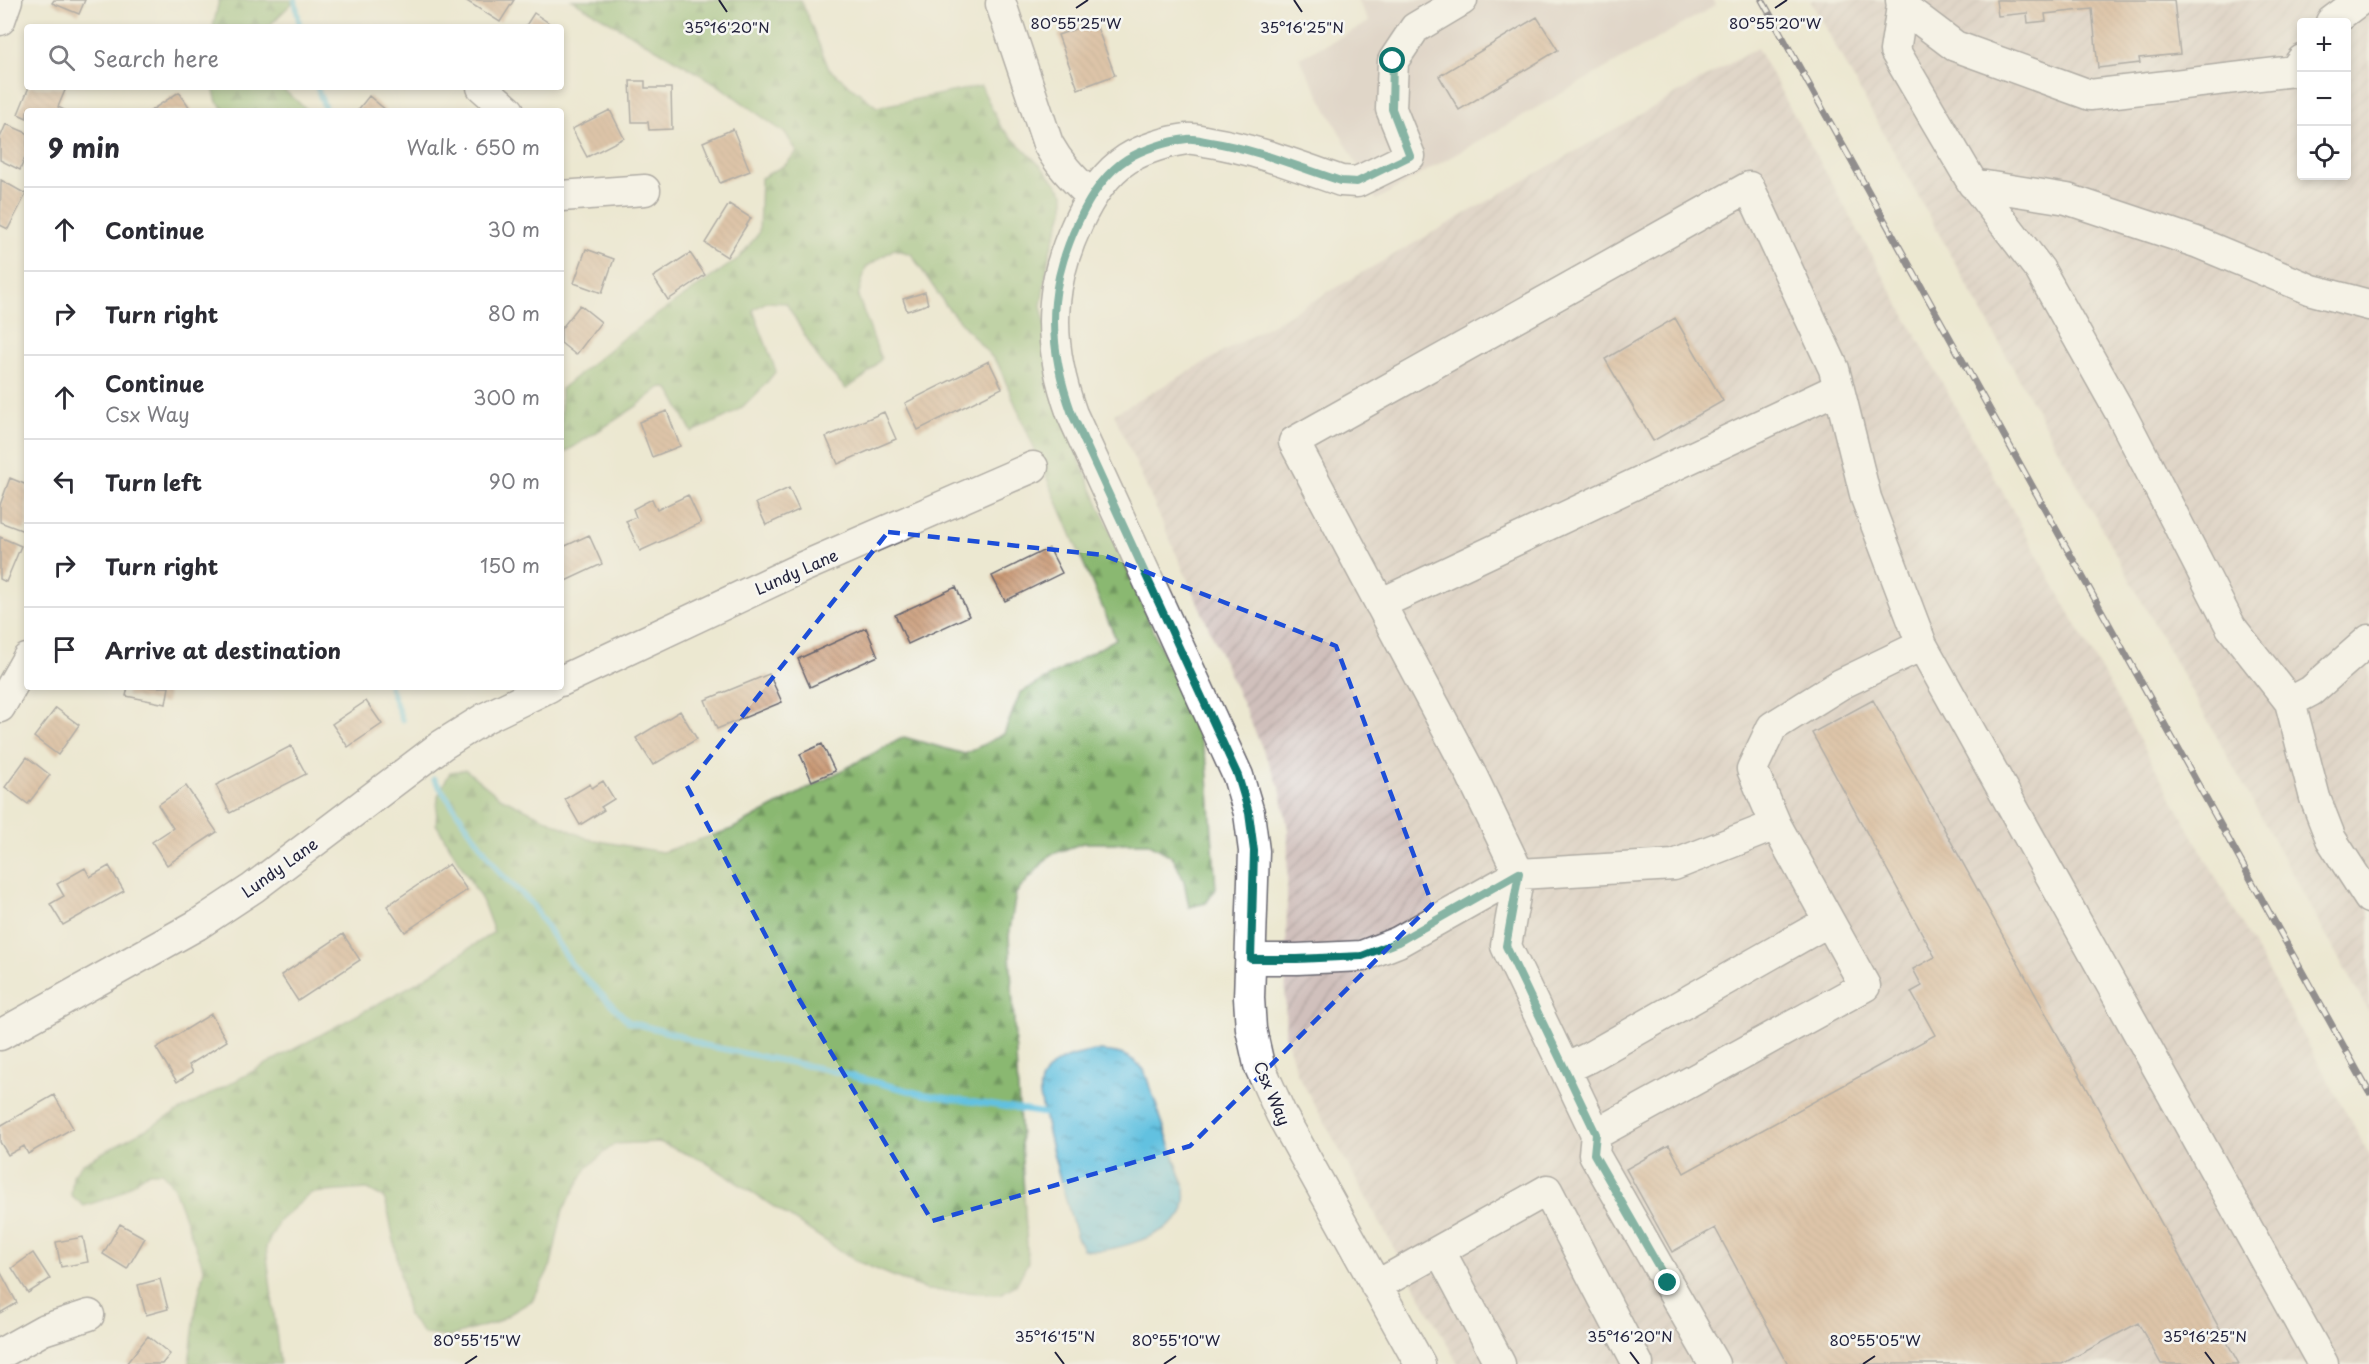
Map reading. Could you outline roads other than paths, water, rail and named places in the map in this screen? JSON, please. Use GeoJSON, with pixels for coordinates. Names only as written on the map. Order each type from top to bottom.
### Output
{"type":"FeatureCollection","features":[{"type":"Feature","properties":{"kind":"street"},"geometry":{"type":"LineString","coordinates":[[0,20],[7,0]]}},
{"type":"Feature","properties":{"kind":"street","name":"Csx Way"},"geometry":{"type":"LineString","coordinates":[[1420,1364],[1281,1114],[1259,1065],[1251,1029],[1249,998],[1254,851],[1249,813],[1238,776],[1072,414],[1057,360],[1055,303],[1060,268],[1080,219],[1099,187],[1126,160],[1160,146],[1188,139],[1236,146],[1341,181],[1357,182],[1410,156],[1392,109],[1393,61],[1415,28],[1462,0]]}},
{"type":"Feature","properties":{"kind":"street"},"geometry":{"type":"LineString","coordinates":[[2336,18],[2360,0]]}},
{"type":"Feature","properties":{"kind":"street"},"geometry":{"type":"LineString","coordinates":[[1901,3],[1955,46],[2090,95],[2294,70],[2297,66]]}},
{"type":"Feature","properties":{"kind":"street"},"geometry":{"type":"LineString","coordinates":[[1901,3],[1894,51],[1974,184],[2040,270],[2121,414],[2231,627],[2290,702],[2315,798],[2331,840],[2369,898]]}},
{"type":"Feature","properties":{"kind":"street"},"geometry":{"type":"LineString","coordinates":[[1001,4],[1048,144],[1068,174],[1092,197]]}},
{"type":"Feature","properties":{"kind":"street"},"geometry":{"type":"LineString","coordinates":[[485,90],[506,108]]}},
{"type":"Feature","properties":{"kind":"street"},"geometry":{"type":"LineString","coordinates":[[1974,184],[2067,199],[2196,242],[2312,290],[2369,305]]}},
{"type":"Feature","properties":{"kind":"street"},"geometry":{"type":"LineString","coordinates":[[1714,1364],[1594,1154],[1596,1134],[1506,946],[1519,873],[1472,776],[1294,442],[1749,187],[1834,369],[1866,498],[1922,645],[2323,1364]]}},
{"type":"Feature","properties":{"kind":"street"},"geometry":{"type":"LineString","coordinates":[[564,196],[645,190]]}},
{"type":"Feature","properties":{"kind":"street"},"geometry":{"type":"LineString","coordinates":[[1380,604],[1839,388]]}},
{"type":"Feature","properties":{"kind":"street","name":"Lundy Lane"},"geometry":{"type":"LineString","coordinates":[[564,680],[803,567],[1033,467]]}},
{"type":"Feature","properties":{"kind":"street"},"geometry":{"type":"LineString","coordinates":[[2290,702],[2311,691],[2369,640]]}},
{"type":"Feature","properties":{"kind":"street"},"geometry":{"type":"LineString","coordinates":[[1596,1134],[1865,986],[1776,825],[1752,769],[1772,727],[1841,684],[1922,645]]}},
{"type":"Feature","properties":{"kind":"street"},"geometry":{"type":"LineString","coordinates":[[0,707],[24,664]]}},
{"type":"Feature","properties":{"kind":"street","name":"Lundy Lane"},"geometry":{"type":"LineString","coordinates":[[0,1035],[197,925],[261,882],[442,745],[485,718],[543,690]]}},
{"type":"Feature","properties":{"kind":"street"},"geometry":{"type":"LineString","coordinates":[[1251,959],[1362,956],[1398,942],[1519,873],[1674,865],[1776,825]]}},
{"type":"Feature","properties":{"kind":"street"},"geometry":{"type":"LineString","coordinates":[[1565,1069],[1829,921]]}},
{"type":"Feature","properties":{"kind":"street"},"geometry":{"type":"LineString","coordinates":[[1376,1286],[1547,1190],[1638,1364]]}},
{"type":"Feature","properties":{"kind":"street"},"geometry":{"type":"LineString","coordinates":[[1440,1251],[1500,1364]]}},
{"type":"Feature","properties":{"kind":"street"},"geometry":{"type":"LineString","coordinates":[[0,1354],[43,1330],[88,1315]]}},
{"type":"Feature","properties":{"kind":"water"},"geometry":{"type":"Polygon","coordinates":[[[1095,1051],[1122,1054],[1144,1070],[1185,1188],[1185,1198],[1181,1215],[1163,1230],[1121,1247],[1093,1250],[1083,1249],[1076,1235],[1052,1148],[1041,1102],[1040,1086],[1043,1077],[1054,1065],[1078,1054],[1095,1051]]]}},
{"type":"Feature","properties":{"kind":"waterway"},"geometry":{"type":"LineString","coordinates":[[295,0],[299,24]]}},
{"type":"Feature","properties":{"kind":"waterway"},"geometry":{"type":"LineString","coordinates":[[318,90],[325,108]]}},
{"type":"Feature","properties":{"kind":"waterway"},"geometry":{"type":"LineString","coordinates":[[391,690],[402,720]]}},
{"type":"Feature","properties":{"kind":"waterway"},"geometry":{"type":"LineString","coordinates":[[434,779],[500,873],[531,903],[571,964],[629,1022],[678,1035],[703,1045],[824,1069],[922,1094],[1049,1114]]}},
{"type":"Feature","properties":{"kind":"railway"},"geometry":{"type":"LineString","coordinates":[[1762,0],[2369,1092]]}}]}
